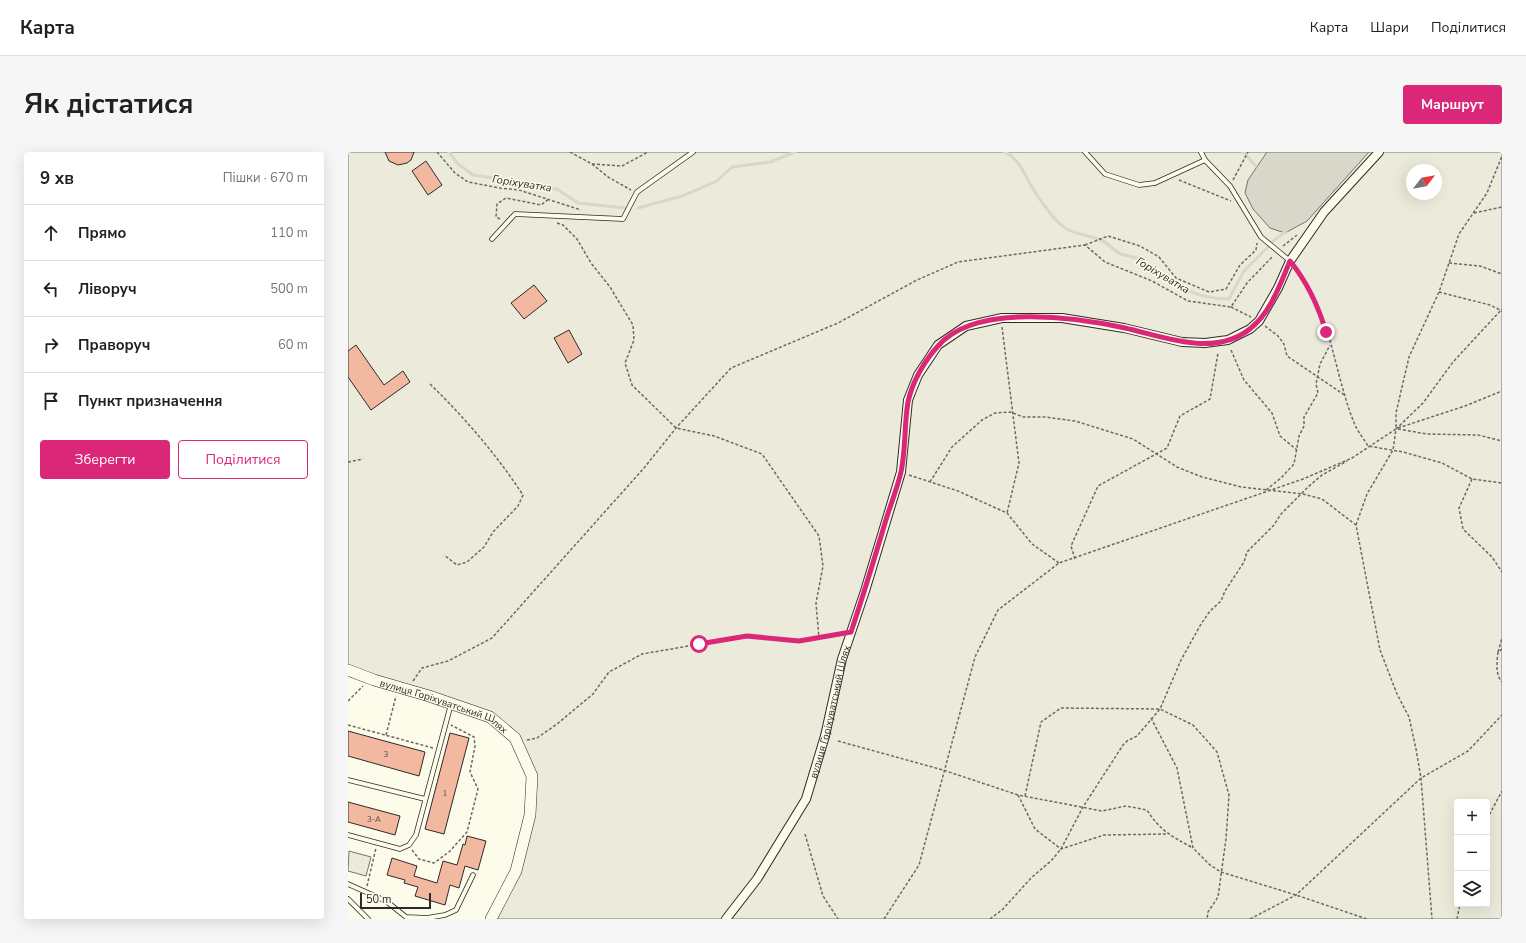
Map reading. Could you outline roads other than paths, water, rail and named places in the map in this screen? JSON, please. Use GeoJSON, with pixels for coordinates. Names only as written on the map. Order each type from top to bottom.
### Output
{"type":"FeatureCollection","features":[{"type":"Feature","properties":{"kind":"street","name":"вулиця Горіхуватський Шлях"},"geometry":{"type":"LineString","coordinates":[[726,919],[757,879],[806,799],[825,736],[842,659],[901,472],[908,400],[918,375],[938,345],[966,326],[1002,318],[1062,318],[1124,328],[1182,342],[1205,343],[1228,340],[1262,323],[1290,261],[1324,212],[1379,152]]}},
{"type":"Feature","properties":{"kind":"street","name":"вулиця Горіхуватський Шлях"},"geometry":{"type":"LineString","coordinates":[[348,670],[490,717],[515,738],[532,776],[530,815],[516,871],[491,919]]}},
{"type":"Feature","properties":{"kind":"lane"},"geometry":{"type":"LineString","coordinates":[[492,239],[515,214],[623,219],[637,192],[693,152]]}},
{"type":"Feature","properties":{"kind":"lane"},"geometry":{"type":"LineString","coordinates":[[1085,152],[1105,174],[1139,185],[1155,183],[1205,160]]}},
{"type":"Feature","properties":{"kind":"lane"},"geometry":{"type":"LineString","coordinates":[[1201,152],[1205,160],[1230,186],[1261,237],[1290,261]]}},
{"type":"Feature","properties":{"kind":"lane"},"geometry":{"type":"LineString","coordinates":[[348,835],[400,849],[409,845],[416,835],[451,703]]}},
{"type":"Feature","properties":{"kind":"lane"},"geometry":{"type":"LineString","coordinates":[[348,780],[425,799]]}},
{"type":"Feature","properties":{"kind":"lane"},"geometry":{"type":"LineString","coordinates":[[399,919],[406,917],[427,918],[445,916],[456,910],[473,875]]}},
{"type":"Feature","properties":{"kind":"lane"},"geometry":{"type":"LineString","coordinates":[[348,884],[386,901],[406,917]]}},
{"type":"Feature","properties":{"kind":"lane"},"geometry":{"type":"LineString","coordinates":[[348,899],[368,919]]}},
{"type":"Feature","properties":{"kind":"waterway","name":"Горіхуватка"},"geometry":{"type":"LineString","coordinates":[[449,152],[457,163],[473,175],[510,180],[534,187],[557,189],[578,203],[625,208]]}},
{"type":"Feature","properties":{"kind":"waterway","name":"Горіхуватка"},"geometry":{"type":"LineString","coordinates":[[638,208],[682,196],[699,189],[717,181],[732,167],[770,162],[795,152]]}},
{"type":"Feature","properties":{"kind":"waterway","name":"Горіхуватка"},"geometry":{"type":"LineString","coordinates":[[1004,152],[1009,154],[1017,162],[1040,200],[1062,226],[1073,232],[1101,240],[1118,253],[1138,259],[1170,281],[1201,295],[1229,299],[1244,271],[1268,247]]}},
{"type":"Feature","properties":{"kind":"waterway"},"geometry":{"type":"LineString","coordinates":[[1243,152],[1256,166]]}},
{"type":"Feature","properties":{"kind":"waterway","name":"Горіхуватка"},"geometry":{"type":"LineString","coordinates":[[1272,242],[1286,231]]}}]}
